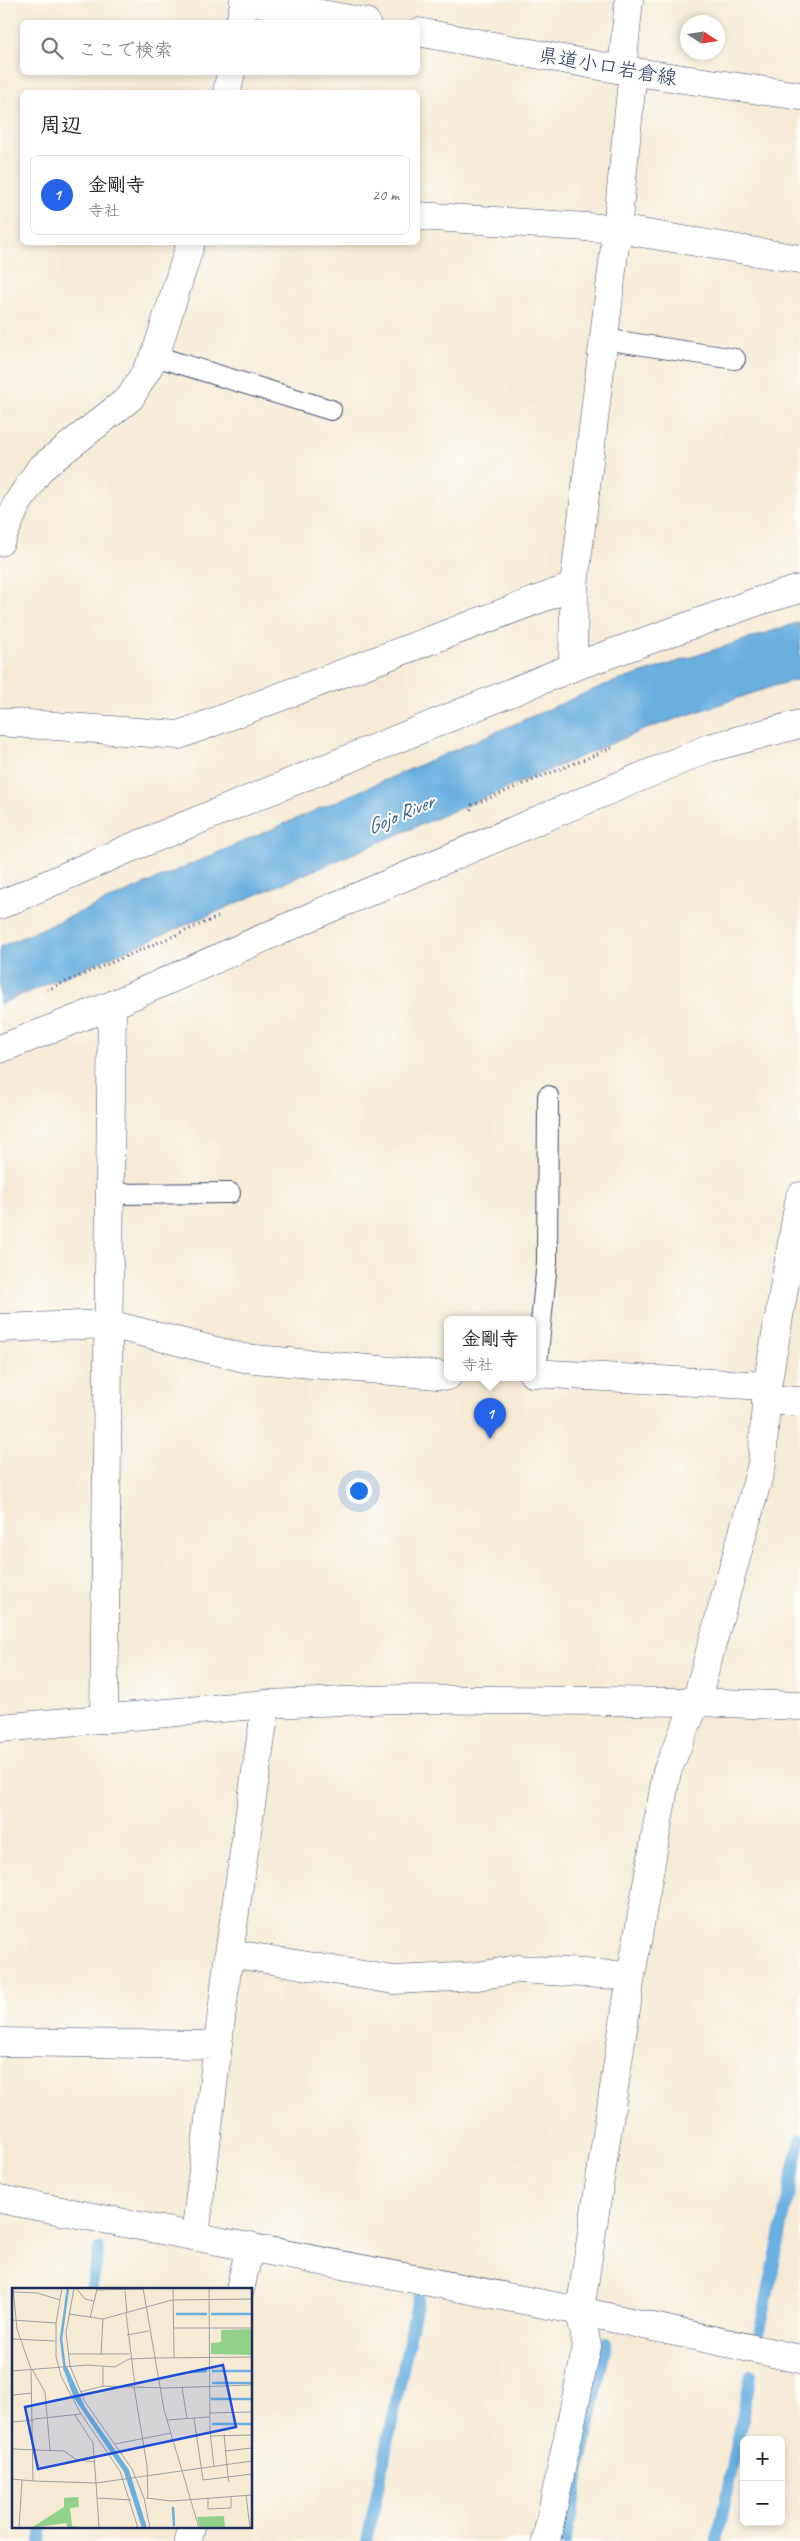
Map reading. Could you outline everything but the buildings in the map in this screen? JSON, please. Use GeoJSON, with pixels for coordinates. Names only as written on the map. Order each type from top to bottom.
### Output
{"type":"FeatureCollection","features":[{"type":"Feature","properties":{"kind":"street"},"geometry":{"type":"LineString","coordinates":[[240,20],[245,0],[355,20]]}},
{"type":"Feature","properties":{"kind":"street"},"geometry":{"type":"LineString","coordinates":[[573,667],[574,586],[617,229],[627,70],[629,0]]}},
{"type":"Feature","properties":{"kind":"street","name":"県道小口岩倉線"},"geometry":{"type":"LineString","coordinates":[[420,32],[627,70],[800,96]]}},
{"type":"Feature","properties":{"kind":"street"},"geometry":{"type":"LineString","coordinates":[[226,90],[229,75]]}},
{"type":"Feature","properties":{"kind":"street"},"geometry":{"type":"LineString","coordinates":[[420,216],[617,229],[800,259]]}},
{"type":"Feature","properties":{"kind":"street"},"geometry":{"type":"LineString","coordinates":[[0,542],[17,504],[40,468],[130,398],[155,356],[190,245]]}},
{"type":"Feature","properties":{"kind":"street"},"geometry":{"type":"LineString","coordinates":[[0,722],[179,735],[574,586]]}},
{"type":"Feature","properties":{"kind":"street"},"geometry":{"type":"LineString","coordinates":[[0,905],[123,851],[573,667],[759,601],[800,589]]}},
{"type":"Feature","properties":{"kind":"street"},"geometry":{"type":"LineString","coordinates":[[0,1049],[112,1005],[333,906],[700,752],[800,724]]}},
{"type":"Feature","properties":{"kind":"street"},"geometry":{"type":"LineString","coordinates":[[104,1719],[112,1005]]}},
{"type":"Feature","properties":{"kind":"street"},"geometry":{"type":"LineString","coordinates":[[546,2541],[587,2346],[580,2311],[631,1976],[667,1771],[696,1702],[762,1464],[766,1393],[800,1196]]}},
{"type":"Feature","properties":{"kind":"street"},"geometry":{"type":"LineString","coordinates":[[0,1328],[109,1324],[244,1358],[444,1376]]}},
{"type":"Feature","properties":{"kind":"street"},"geometry":{"type":"LineString","coordinates":[[536,1373],[766,1393],[800,1401]]}},
{"type":"Feature","properties":{"kind":"street"},"geometry":{"type":"LineString","coordinates":[[0,1728],[266,1704],[399,1699],[696,1702],[800,1706]]}},
{"type":"Feature","properties":{"kind":"street"},"geometry":{"type":"LineString","coordinates":[[195,2236],[229,1953],[266,1704]]}},
{"type":"Feature","properties":{"kind":"street"},"geometry":{"type":"LineString","coordinates":[[229,1953],[394,1980],[478,1976],[518,1969],[631,1976]]}},
{"type":"Feature","properties":{"kind":"street"},"geometry":{"type":"LineString","coordinates":[[0,2042],[218,2045]]}},
{"type":"Feature","properties":{"kind":"street"},"geometry":{"type":"LineString","coordinates":[[0,2199],[580,2311],[800,2359]]}},
{"type":"Feature","properties":{"kind":"street"},"geometry":{"type":"LineString","coordinates":[[240,2288],[250,2246]]}},
{"type":"Feature","properties":{"kind":"street"},"geometry":{"type":"LineString","coordinates":[[188,2541],[191,2528]]}},
{"type":"Feature","properties":{"kind":"lane"},"geometry":{"type":"LineString","coordinates":[[604,339],[735,359]]}},
{"type":"Feature","properties":{"kind":"lane"},"geometry":{"type":"LineString","coordinates":[[155,356],[331,410]]}},
{"type":"Feature","properties":{"kind":"lane"},"geometry":{"type":"LineString","coordinates":[[536,1356],[547,1262],[548,1096]]}},
{"type":"Feature","properties":{"kind":"lane"},"geometry":{"type":"LineString","coordinates":[[110,1194],[230,1193]]}},
{"type":"Feature","properties":{"kind":"water","name":"Gojo River"},"geometry":{"type":"Polygon","coordinates":[[[800,622],[800,679],[643,730],[0,1004],[0,947],[602,686],[800,622]]]}},
{"type":"Feature","properties":{"kind":"waterway"},"geometry":{"type":"LineString","coordinates":[[760,2330],[800,2140]]}},
{"type":"Feature","properties":{"kind":"waterway"},"geometry":{"type":"LineString","coordinates":[[91,2288],[99,2249]]}},
{"type":"Feature","properties":{"kind":"waterway"},"geometry":{"type":"LineString","coordinates":[[367,2541],[418,2298]]}},
{"type":"Feature","properties":{"kind":"waterway"},"geometry":{"type":"LineString","coordinates":[[565,2541],[606,2343]]}},
{"type":"Feature","properties":{"kind":"waterway"},"geometry":{"type":"LineString","coordinates":[[717,2541],[751,2375]]}},
{"type":"Feature","properties":{"kind":"waterway"},"geometry":{"type":"LineString","coordinates":[[40,2541],[42,2528]]}},
{"type":"Feature","properties":{"kind":"place","name":"金剛寺"},"geometry":{"type":"Point","coordinates":[490,1439]}}]}
